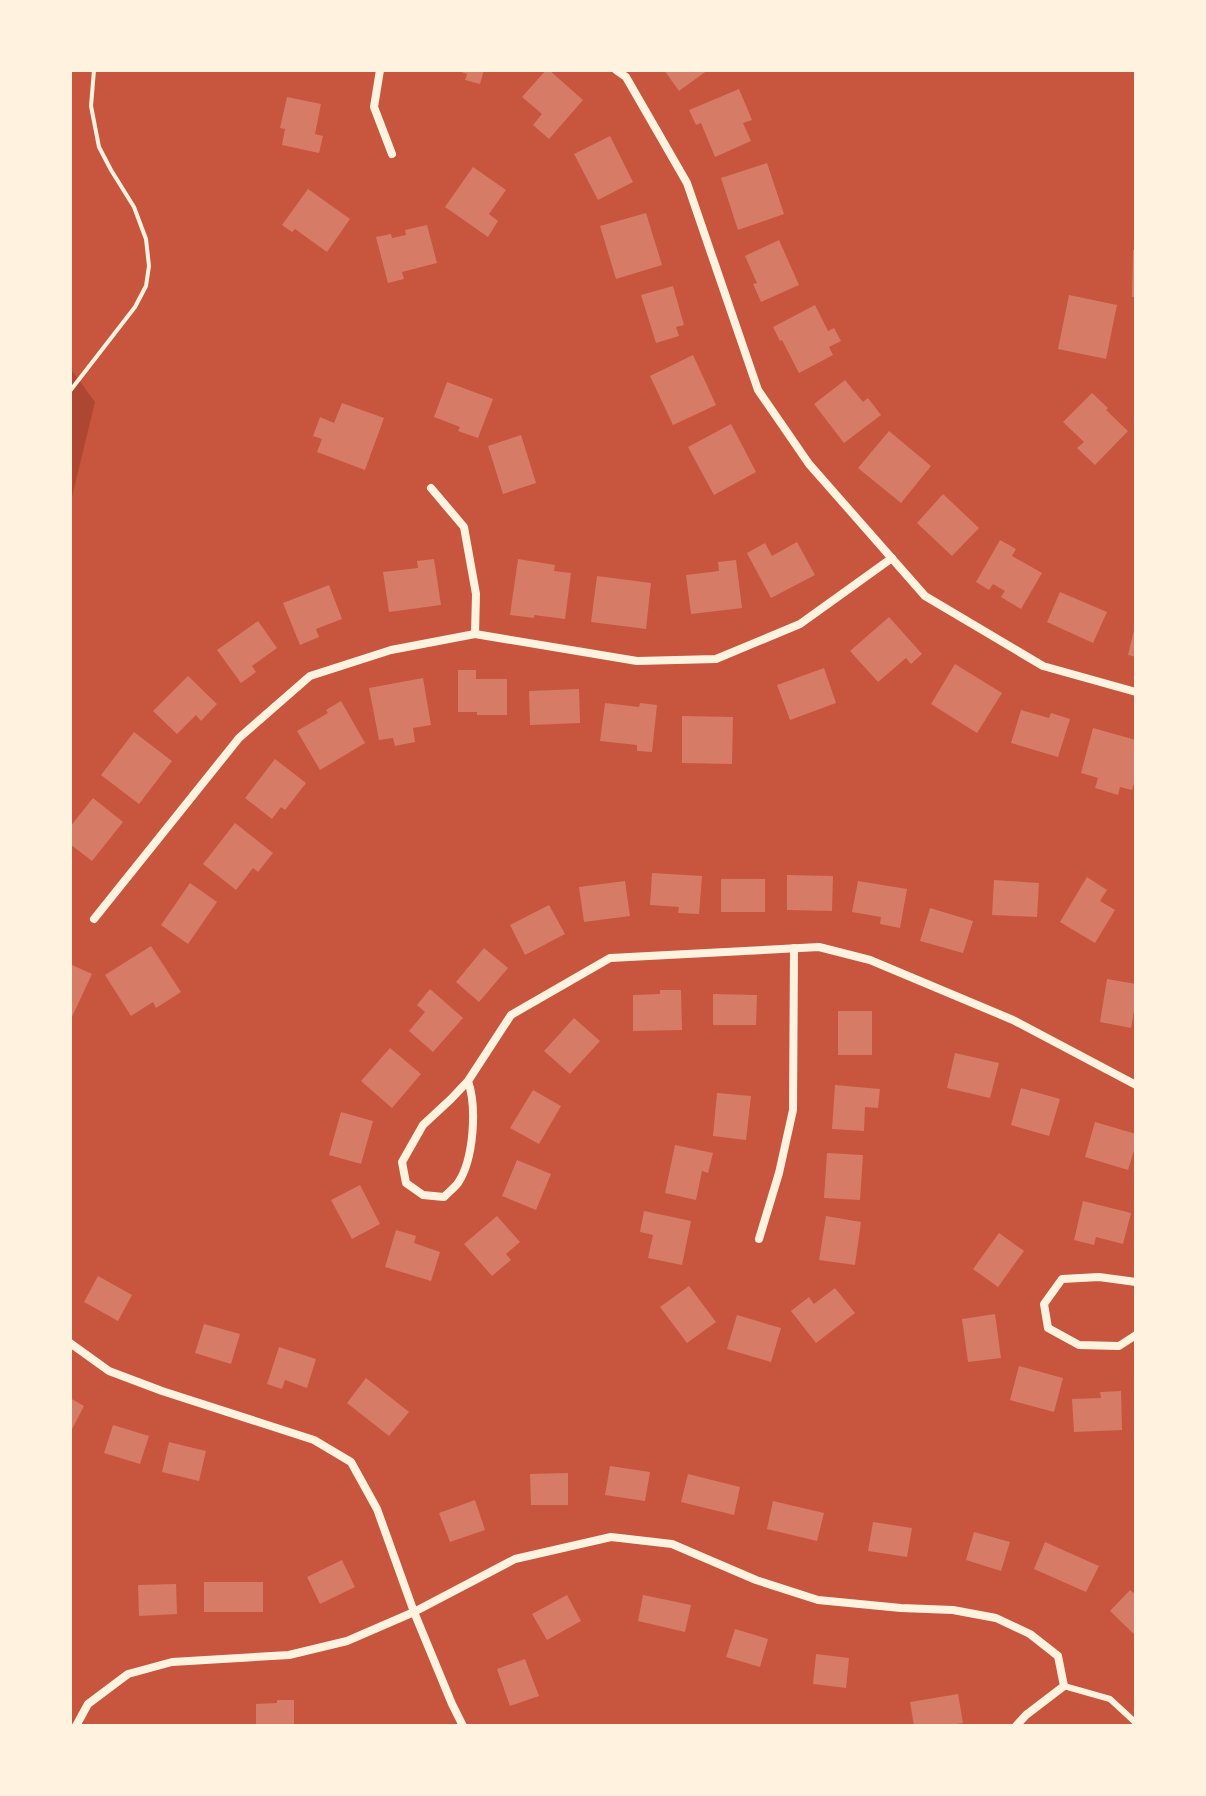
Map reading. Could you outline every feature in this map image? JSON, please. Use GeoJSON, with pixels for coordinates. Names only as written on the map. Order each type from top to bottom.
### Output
{"type":"FeatureCollection","features":[{"type":"Feature","properties":{"kind":"street"},"geometry":{"type":"LineString","coordinates":[[380,70],[374,107],[392,154]]}},
{"type":"Feature","properties":{"kind":"street"},"geometry":{"type":"LineString","coordinates":[[616,70],[626,77],[687,183],[758,390],[809,464],[925,596],[1043,666],[1136,692]]}},
{"type":"Feature","properties":{"kind":"street"},"geometry":{"type":"LineString","coordinates":[[431,488],[464,527],[476,594],[475,634]]}},
{"type":"Feature","properties":{"kind":"street"},"geometry":{"type":"LineString","coordinates":[[94,919],[239,738],[310,676],[391,650],[475,634],[637,661],[716,659],[800,624],[892,558]]}},
{"type":"Feature","properties":{"kind":"street"},"geometry":{"type":"LineString","coordinates":[[468,1081],[474,1096],[473,1116],[469,1155],[463,1174],[444,1197],[423,1195],[406,1183],[402,1162],[423,1125],[468,1081],[511,1015],[610,958],[819,947],[870,960],[1013,1020],[1136,1085]]}},
{"type":"Feature","properties":{"kind":"street"},"geometry":{"type":"LineString","coordinates":[[759,1239],[779,1173],[793,1110],[794,948]]}},
{"type":"Feature","properties":{"kind":"street"},"geometry":{"type":"LineString","coordinates":[[1136,1282],[1099,1277],[1062,1279],[1044,1304],[1048,1328],[1079,1345],[1119,1346],[1136,1335]]}},
{"type":"Feature","properties":{"kind":"street"},"geometry":{"type":"LineString","coordinates":[[70,1343],[109,1371],[314,1440],[351,1462],[377,1509],[414,1612],[463,1726]]}},
{"type":"Feature","properties":{"kind":"street"},"geometry":{"type":"LineString","coordinates":[[76,1726],[88,1704],[128,1674],[172,1662],[289,1655],[347,1641],[414,1612],[515,1559],[611,1537],[672,1544],[756,1580],[818,1600],[953,1610],[996,1618],[1030,1634],[1058,1656],[1064,1686],[1016,1726]]}},
{"type":"Feature","properties":{"kind":"lane"},"geometry":{"type":"LineString","coordinates":[[1064,1686],[1110,1699],[1136,1723]]}},
{"type":"Feature","properties":{"kind":"path"},"geometry":{"type":"LineString","coordinates":[[70,391],[135,307],[146,286],[149,266],[146,239],[134,207],[99,147],[91,106],[94,70]]}},
{"type":"Feature","properties":{"kind":"shaded area"},"geometry":{"type":"Polygon","coordinates":[[[70,368],[95,402],[70,505],[70,368]]]}},
{"type":"Feature","properties":{"kind":"building"},"geometry":{"type":"Polygon","coordinates":[[[456,70],[484,70],[480,84],[465,80],[467,74],[456,70]]]}},
{"type":"Feature","properties":{"kind":"building"},"geometry":{"type":"Polygon","coordinates":[[[546,70],[583,100],[549,139],[533,125],[542,114],[522,97],[546,70]]]}},
{"type":"Feature","properties":{"kind":"building"},"geometry":{"type":"Polygon","coordinates":[[[664,70],[708,70],[679,91],[664,70]]]}},
{"type":"Feature","properties":{"kind":"building"},"geometry":{"type":"Polygon","coordinates":[[[739,89],[752,120],[743,123],[751,141],[715,157],[701,123],[696,125],[689,110],[739,89]]]}},
{"type":"Feature","properties":{"kind":"building"},"geometry":{"type":"Polygon","coordinates":[[[287,97],[321,104],[315,134],[323,136],[319,153],[282,145],[285,129],[280,128],[287,97]]]}},
{"type":"Feature","properties":{"kind":"building"},"geometry":{"type":"Polygon","coordinates":[[[610,136],[633,182],[598,200],[574,154],[610,136]]]}},
{"type":"Feature","properties":{"kind":"building"},"geometry":{"type":"Polygon","coordinates":[[[767,163],[784,214],[738,230],[721,178],[767,163]]]}},
{"type":"Feature","properties":{"kind":"building"},"geometry":{"type":"Polygon","coordinates":[[[473,167],[506,190],[489,214],[498,221],[488,237],[445,207],[473,167]]]}},
{"type":"Feature","properties":{"kind":"building"},"geometry":{"type":"Polygon","coordinates":[[[308,189],[350,219],[327,252],[295,229],[292,232],[282,225],[308,189]]]}},
{"type":"Feature","properties":{"kind":"building"},"geometry":{"type":"Polygon","coordinates":[[[646,213],[662,265],[616,279],[600,226],[646,213]]]}},
{"type":"Feature","properties":{"kind":"building"},"geometry":{"type":"Polygon","coordinates":[[[427,225],[437,263],[402,272],[404,279],[388,283],[376,237],[406,235],[405,230],[427,225]]]}},
{"type":"Feature","properties":{"kind":"building"},"geometry":{"type":"Polygon","coordinates":[[[779,240],[799,285],[761,302],[753,284],[757,283],[745,256],[779,240]]]}},
{"type":"Feature","properties":{"kind":"building"},"geometry":{"type":"Polygon","coordinates":[[[1133,250],[1136,250],[1136,297],[1132,297],[1133,250]]]}},
{"type":"Feature","properties":{"kind":"building"},"geometry":{"type":"Polygon","coordinates":[[[673,286],[684,325],[676,327],[679,336],[656,343],[641,295],[673,286]]]}},
{"type":"Feature","properties":{"kind":"building"},"geometry":{"type":"Polygon","coordinates":[[[1069,295],[1117,305],[1106,359],[1058,349],[1069,295]]]}},
{"type":"Feature","properties":{"kind":"building"},"geometry":{"type":"Polygon","coordinates":[[[815,305],[828,331],[834,328],[841,341],[829,347],[833,355],[799,373],[773,327],[815,305]]]}},
{"type":"Feature","properties":{"kind":"building"},"geometry":{"type":"Polygon","coordinates":[[[693,355],[716,405],[673,425],[650,376],[693,355]]]}},
{"type":"Feature","properties":{"kind":"building"},"geometry":{"type":"Polygon","coordinates":[[[845,380],[863,402],[868,398],[881,415],[844,443],[814,404],[845,380]]]}},
{"type":"Feature","properties":{"kind":"building"},"geometry":{"type":"Polygon","coordinates":[[[447,382],[493,399],[478,438],[434,417],[447,382]]]}},
{"type":"Feature","properties":{"kind":"building"},"geometry":{"type":"Polygon","coordinates":[[[1092,393],[1128,431],[1095,465],[1077,448],[1084,442],[1063,422],[1092,393]]]}},
{"type":"Feature","properties":{"kind":"building"},"geometry":{"type":"Polygon","coordinates":[[[342,403],[384,418],[365,470],[317,452],[322,439],[313,436],[320,417],[334,423],[342,403]]]}},
{"type":"Feature","properties":{"kind":"building"},"geometry":{"type":"Polygon","coordinates":[[[731,424],[756,472],[714,495],[688,447],[731,424]]]}},
{"type":"Feature","properties":{"kind":"building"},"geometry":{"type":"Polygon","coordinates":[[[889,431],[931,466],[901,503],[858,468],[889,431]]]}},
{"type":"Feature","properties":{"kind":"building"},"geometry":{"type":"Polygon","coordinates":[[[521,435],[536,483],[503,494],[488,446],[521,435]]]}},
{"type":"Feature","properties":{"kind":"building"},"geometry":{"type":"Polygon","coordinates":[[[943,494],[979,528],[952,556],[917,523],[943,494]]]}},
{"type":"Feature","properties":{"kind":"building"},"geometry":{"type":"Polygon","coordinates":[[[1000,540],[1016,549],[1012,556],[1042,573],[1021,609],[1001,597],[1005,591],[993,584],[989,590],[976,582],[1000,540]]]}},
{"type":"Feature","properties":{"kind":"building"},"geometry":{"type":"Polygon","coordinates":[[[797,542],[815,575],[771,598],[747,553],[765,543],[772,556],[797,542]]]}},
{"type":"Feature","properties":{"kind":"building"},"geometry":{"type":"Polygon","coordinates":[[[434,559],[441,605],[389,612],[383,572],[418,568],[417,561],[434,559]]]}},
{"type":"Feature","properties":{"kind":"building"},"geometry":{"type":"Polygon","coordinates":[[[518,559],[555,565],[554,571],[571,573],[565,619],[510,615],[518,559]]]}},
{"type":"Feature","properties":{"kind":"building"},"geometry":{"type":"Polygon","coordinates":[[[736,560],[742,608],[691,614],[686,575],[719,571],[718,562],[736,560]]]}},
{"type":"Feature","properties":{"kind":"building"},"geometry":{"type":"Polygon","coordinates":[[[597,576],[651,583],[646,629],[591,622],[597,576]]]}},
{"type":"Feature","properties":{"kind":"building"},"geometry":{"type":"Polygon","coordinates":[[[329,585],[342,619],[316,629],[319,637],[300,645],[283,603],[329,585]]]}},
{"type":"Feature","properties":{"kind":"building"},"geometry":{"type":"Polygon","coordinates":[[[1060,592],[1107,612],[1093,643],[1047,622],[1060,592]]]}},
{"type":"Feature","properties":{"kind":"building"},"geometry":{"type":"Polygon","coordinates":[[[889,617],[922,654],[911,664],[906,658],[878,682],[850,651],[889,617]]]}},
{"type":"Feature","properties":{"kind":"building"},"geometry":{"type":"Polygon","coordinates":[[[258,621],[277,648],[252,666],[256,672],[241,683],[217,650],[258,621]]]}},
{"type":"Feature","properties":{"kind":"building"},"geometry":{"type":"Polygon","coordinates":[[[1136,627],[1136,657],[1128,655],[1136,627]]]}},
{"type":"Feature","properties":{"kind":"building"},"geometry":{"type":"Polygon","coordinates":[[[955,664],[1002,693],[977,733],[931,704],[955,664]]]}},
{"type":"Feature","properties":{"kind":"building"},"geometry":{"type":"Polygon","coordinates":[[[824,668],[836,703],[790,720],[777,685],[824,668]]]}},
{"type":"Feature","properties":{"kind":"building"},"geometry":{"type":"Polygon","coordinates":[[[458,670],[476,670],[476,679],[507,679],[507,715],[458,712],[458,670]]]}},
{"type":"Feature","properties":{"kind":"building"},"geometry":{"type":"Polygon","coordinates":[[[188,676],[217,704],[201,721],[196,715],[177,734],[153,711],[188,676]]]}},
{"type":"Feature","properties":{"kind":"building"},"geometry":{"type":"Polygon","coordinates":[[[423,678],[431,725],[413,728],[415,742],[395,746],[393,738],[379,740],[369,688],[423,678]]]}},
{"type":"Feature","properties":{"kind":"building"},"geometry":{"type":"Polygon","coordinates":[[[579,689],[580,723],[530,725],[529,691],[579,689]]]}},
{"type":"Feature","properties":{"kind":"building"},"geometry":{"type":"Polygon","coordinates":[[[341,701],[365,743],[320,770],[297,731],[328,713],[326,710],[341,701]]]}},
{"type":"Feature","properties":{"kind":"building"},"geometry":{"type":"Polygon","coordinates":[[[605,703],[639,707],[640,703],[657,705],[652,752],[637,751],[637,745],[600,741],[605,703]]]}},
{"type":"Feature","properties":{"kind":"building"},"geometry":{"type":"Polygon","coordinates":[[[1021,710],[1049,718],[1051,713],[1070,719],[1058,757],[1011,743],[1021,710]]]}},
{"type":"Feature","properties":{"kind":"building"},"geometry":{"type":"Polygon","coordinates":[[[682,716],[733,717],[732,764],[682,763],[682,716]]]}},
{"type":"Feature","properties":{"kind":"building"},"geometry":{"type":"Polygon","coordinates":[[[1093,728],[1136,740],[1136,777],[1132,790],[1120,787],[1118,795],[1095,788],[1098,778],[1081,773],[1093,728]]]}},
{"type":"Feature","properties":{"kind":"building"},"geometry":{"type":"Polygon","coordinates":[[[134,732],[172,761],[139,804],[101,775],[134,732]]]}},
{"type":"Feature","properties":{"kind":"building"},"geometry":{"type":"Polygon","coordinates":[[[275,759],[306,783],[285,810],[281,807],[272,819],[245,798],[275,759]]]}},
{"type":"Feature","properties":{"kind":"building"},"geometry":{"type":"Polygon","coordinates":[[[93,798],[123,822],[92,861],[70,844],[70,827],[93,798]]]}},
{"type":"Feature","properties":{"kind":"building"},"geometry":{"type":"Polygon","coordinates":[[[235,823],[273,853],[258,872],[253,868],[236,890],[203,864],[235,823]]]}},
{"type":"Feature","properties":{"kind":"building"},"geometry":{"type":"Polygon","coordinates":[[[652,873],[702,876],[699,914],[678,913],[679,907],[650,905],[652,873]]]}},
{"type":"Feature","properties":{"kind":"building"},"geometry":{"type":"Polygon","coordinates":[[[787,875],[833,876],[832,911],[787,910],[787,875]]]}},
{"type":"Feature","properties":{"kind":"building"},"geometry":{"type":"Polygon","coordinates":[[[1087,877],[1107,890],[1100,901],[1115,910],[1095,943],[1060,922],[1087,877]]]}},
{"type":"Feature","properties":{"kind":"building"},"geometry":{"type":"Polygon","coordinates":[[[721,879],[765,879],[765,912],[721,912],[721,879]]]}},
{"type":"Feature","properties":{"kind":"building"},"geometry":{"type":"Polygon","coordinates":[[[994,880],[1039,883],[1037,917],[992,915],[994,880]]]}},
{"type":"Feature","properties":{"kind":"building"},"geometry":{"type":"Polygon","coordinates":[[[625,881],[630,916],[584,922],[579,887],[625,881]]]}},
{"type":"Feature","properties":{"kind":"building"},"geometry":{"type":"Polygon","coordinates":[[[858,881],[907,889],[900,928],[880,924],[881,917],[852,912],[858,881]]]}},
{"type":"Feature","properties":{"kind":"building"},"geometry":{"type":"Polygon","coordinates":[[[190,883],[217,902],[188,944],[161,925],[190,883]]]}},
{"type":"Feature","properties":{"kind":"building"},"geometry":{"type":"Polygon","coordinates":[[[549,905],[565,934],[525,955],[510,925],[549,905]]]}},
{"type":"Feature","properties":{"kind":"building"},"geometry":{"type":"Polygon","coordinates":[[[930,908],[973,921],[963,953],[920,941],[930,908]]]}},
{"type":"Feature","properties":{"kind":"building"},"geometry":{"type":"Polygon","coordinates":[[[151,946],[181,992],[156,1008],[153,1002],[131,1016],[105,975],[151,946]]]}},
{"type":"Feature","properties":{"kind":"building"},"geometry":{"type":"Polygon","coordinates":[[[484,948],[508,968],[479,1002],[456,982],[484,948]]]}},
{"type":"Feature","properties":{"kind":"building"},"geometry":{"type":"Polygon","coordinates":[[[70,964],[92,974],[70,1021],[70,964]]]}},
{"type":"Feature","properties":{"kind":"building"},"geometry":{"type":"Polygon","coordinates":[[[1107,979],[1136,984],[1131,1028],[1100,1022],[1107,979]]]}},
{"type":"Feature","properties":{"kind":"building"},"geometry":{"type":"Polygon","coordinates":[[[430,989],[463,1018],[433,1052],[409,1031],[425,1012],[417,1005],[430,989]]]}},
{"type":"Feature","properties":{"kind":"building"},"geometry":{"type":"Polygon","coordinates":[[[660,990],[681,990],[682,1030],[633,1031],[633,995],[660,994],[660,990]]]}},
{"type":"Feature","properties":{"kind":"building"},"geometry":{"type":"Polygon","coordinates":[[[713,994],[757,995],[756,1025],[713,1025],[713,994]]]}},
{"type":"Feature","properties":{"kind":"building"},"geometry":{"type":"Polygon","coordinates":[[[838,1011],[872,1011],[872,1055],[838,1055],[838,1011]]]}},
{"type":"Feature","properties":{"kind":"building"},"geometry":{"type":"Polygon","coordinates":[[[574,1018],[600,1041],[570,1074],[544,1051],[574,1018]]]}},
{"type":"Feature","properties":{"kind":"building"},"geometry":{"type":"Polygon","coordinates":[[[390,1048],[421,1074],[392,1108],[361,1081],[390,1048]]]}},
{"type":"Feature","properties":{"kind":"building"},"geometry":{"type":"Polygon","coordinates":[[[955,1053],[999,1063],[990,1098],[947,1088],[955,1053]]]}},
{"type":"Feature","properties":{"kind":"building"},"geometry":{"type":"Polygon","coordinates":[[[835,1085],[880,1089],[878,1108],[865,1107],[864,1131],[832,1129],[835,1085]]]}},
{"type":"Feature","properties":{"kind":"building"},"geometry":{"type":"Polygon","coordinates":[[[1021,1088],[1060,1099],[1049,1136],[1011,1125],[1021,1088]]]}},
{"type":"Feature","properties":{"kind":"building"},"geometry":{"type":"Polygon","coordinates":[[[533,1090],[561,1106],[539,1144],[510,1128],[533,1090]]]}},
{"type":"Feature","properties":{"kind":"building"},"geometry":{"type":"Polygon","coordinates":[[[717,1093],[751,1096],[746,1140],[713,1136],[717,1093]]]}},
{"type":"Feature","properties":{"kind":"building"},"geometry":{"type":"Polygon","coordinates":[[[341,1112],[373,1121],[361,1164],[329,1155],[341,1112]]]}},
{"type":"Feature","properties":{"kind":"building"},"geometry":{"type":"Polygon","coordinates":[[[1095,1122],[1136,1134],[1128,1170],[1085,1157],[1095,1122]]]}},
{"type":"Feature","properties":{"kind":"building"},"geometry":{"type":"Polygon","coordinates":[[[675,1145],[713,1153],[708,1173],[702,1171],[696,1200],[665,1193],[675,1145]]]}},
{"type":"Feature","properties":{"kind":"building"},"geometry":{"type":"Polygon","coordinates":[[[827,1153],[863,1155],[860,1200],[824,1198],[827,1153]]]}},
{"type":"Feature","properties":{"kind":"building"},"geometry":{"type":"Polygon","coordinates":[[[517,1160],[551,1174],[536,1210],[502,1196],[517,1160]]]}},
{"type":"Feature","properties":{"kind":"building"},"geometry":{"type":"Polygon","coordinates":[[[360,1185],[380,1224],[352,1239],[331,1200],[360,1185]]]}},
{"type":"Feature","properties":{"kind":"building"},"geometry":{"type":"Polygon","coordinates":[[[1083,1201],[1131,1213],[1123,1244],[1096,1237],[1094,1245],[1074,1240],[1083,1201]]]}},
{"type":"Feature","properties":{"kind":"building"},"geometry":{"type":"Polygon","coordinates":[[[644,1211],[691,1221],[682,1265],[648,1258],[653,1235],[640,1232],[644,1211]]]}},
{"type":"Feature","properties":{"kind":"building"},"geometry":{"type":"Polygon","coordinates":[[[497,1216],[520,1242],[506,1254],[511,1260],[492,1276],[464,1244],[497,1216]]]}},
{"type":"Feature","properties":{"kind":"building"},"geometry":{"type":"Polygon","coordinates":[[[826,1216],[861,1222],[855,1265],[819,1260],[826,1216]]]}},
{"type":"Feature","properties":{"kind":"building"},"geometry":{"type":"Polygon","coordinates":[[[396,1230],[416,1236],[414,1243],[440,1252],[431,1281],[385,1267],[396,1230]]]}},
{"type":"Feature","properties":{"kind":"building"},"geometry":{"type":"Polygon","coordinates":[[[999,1233],[1024,1251],[998,1287],[973,1269],[999,1233]]]}},
{"type":"Feature","properties":{"kind":"building"},"geometry":{"type":"Polygon","coordinates":[[[98,1276],[132,1295],[118,1321],[84,1302],[98,1276]]]}},
{"type":"Feature","properties":{"kind":"building"},"geometry":{"type":"Polygon","coordinates":[[[689,1286],[716,1322],[687,1343],[660,1307],[689,1286]]]}},
{"type":"Feature","properties":{"kind":"building"},"geometry":{"type":"Polygon","coordinates":[[[835,1288],[855,1313],[816,1343],[791,1311],[809,1297],[814,1304],[835,1288]]]}},
{"type":"Feature","properties":{"kind":"building"},"geometry":{"type":"Polygon","coordinates":[[[995,1314],[1001,1358],[968,1362],[962,1319],[995,1314]]]}},
{"type":"Feature","properties":{"kind":"building"},"geometry":{"type":"Polygon","coordinates":[[[737,1315],[781,1328],[771,1362],[727,1349],[737,1315]]]}},
{"type":"Feature","properties":{"kind":"building"},"geometry":{"type":"Polygon","coordinates":[[[204,1324],[240,1334],[231,1364],[195,1353],[204,1324]]]}},
{"type":"Feature","properties":{"kind":"building"},"geometry":{"type":"Polygon","coordinates":[[[279,1347],[316,1359],[307,1388],[285,1380],[282,1389],[267,1384],[279,1347]]]}},
{"type":"Feature","properties":{"kind":"building"},"geometry":{"type":"Polygon","coordinates":[[[1019,1366],[1063,1378],[1054,1412],[1010,1400],[1019,1366]]]}},
{"type":"Feature","properties":{"kind":"building"},"geometry":{"type":"Polygon","coordinates":[[[366,1378],[409,1412],[389,1436],[347,1403],[366,1378]]]}},
{"type":"Feature","properties":{"kind":"building"},"geometry":{"type":"Polygon","coordinates":[[[1121,1391],[1122,1430],[1074,1432],[1072,1399],[1101,1398],[1100,1392],[1121,1391]]]}},
{"type":"Feature","properties":{"kind":"building"},"geometry":{"type":"Polygon","coordinates":[[[70,1398],[84,1406],[70,1433],[70,1398]]]}},
{"type":"Feature","properties":{"kind":"building"},"geometry":{"type":"Polygon","coordinates":[[[113,1425],[149,1436],[140,1464],[104,1453],[113,1425]]]}},
{"type":"Feature","properties":{"kind":"building"},"geometry":{"type":"Polygon","coordinates":[[[169,1442],[206,1451],[199,1481],[162,1472],[169,1442]]]}},
{"type":"Feature","properties":{"kind":"building"},"geometry":{"type":"Polygon","coordinates":[[[610,1466],[650,1472],[645,1501],[605,1495],[610,1466]]]}},
{"type":"Feature","properties":{"kind":"building"},"geometry":{"type":"Polygon","coordinates":[[[568,1473],[568,1505],[531,1505],[530,1474],[568,1473]]]}},
{"type":"Feature","properties":{"kind":"building"},"geometry":{"type":"Polygon","coordinates":[[[688,1474],[740,1487],[734,1515],[681,1502],[688,1474]]]}},
{"type":"Feature","properties":{"kind":"building"},"geometry":{"type":"Polygon","coordinates":[[[475,1500],[485,1530],[450,1542],[439,1513],[475,1500]]]}},
{"type":"Feature","properties":{"kind":"building"},"geometry":{"type":"Polygon","coordinates":[[[773,1501],[824,1513],[817,1541],[767,1529],[773,1501]]]}},
{"type":"Feature","properties":{"kind":"building"},"geometry":{"type":"Polygon","coordinates":[[[873,1522],[912,1528],[907,1557],[868,1551],[873,1522]]]}},
{"type":"Feature","properties":{"kind":"building"},"geometry":{"type":"Polygon","coordinates":[[[974,1532],[1010,1542],[1001,1571],[966,1560],[974,1532]]]}},
{"type":"Feature","properties":{"kind":"building"},"geometry":{"type":"Polygon","coordinates":[[[1045,1542],[1099,1566],[1086,1592],[1034,1569],[1045,1542]]]}},
{"type":"Feature","properties":{"kind":"building"},"geometry":{"type":"Polygon","coordinates":[[[342,1560],[355,1587],[320,1604],[307,1577],[342,1560]]]}},
{"type":"Feature","properties":{"kind":"building"},"geometry":{"type":"Polygon","coordinates":[[[204,1582],[263,1582],[263,1612],[204,1612],[204,1582]]]}},
{"type":"Feature","properties":{"kind":"building"},"geometry":{"type":"Polygon","coordinates":[[[176,1584],[177,1614],[139,1616],[138,1585],[176,1584]]]}},
{"type":"Feature","properties":{"kind":"building"},"geometry":{"type":"Polygon","coordinates":[[[1130,1590],[1136,1595],[1136,1636],[1110,1611],[1130,1590]]]}},
{"type":"Feature","properties":{"kind":"building"},"geometry":{"type":"Polygon","coordinates":[[[567,1595],[581,1621],[547,1640],[532,1614],[567,1595]]]}},
{"type":"Feature","properties":{"kind":"building"},"geometry":{"type":"Polygon","coordinates":[[[643,1595],[691,1605],[685,1632],[638,1621],[643,1595]]]}},
{"type":"Feature","properties":{"kind":"building"},"geometry":{"type":"Polygon","coordinates":[[[735,1629],[768,1639],[760,1667],[726,1657],[735,1629]]]}},
{"type":"Feature","properties":{"kind":"building"},"geometry":{"type":"Polygon","coordinates":[[[816,1654],[849,1658],[846,1688],[813,1684],[816,1654]]]}},
{"type":"Feature","properties":{"kind":"building"},"geometry":{"type":"Polygon","coordinates":[[[525,1659],[539,1696],[510,1706],[497,1669],[525,1659]]]}},
{"type":"Feature","properties":{"kind":"building"},"geometry":{"type":"Polygon","coordinates":[[[958,1694],[963,1723],[914,1726],[910,1702],[958,1694]]]}},
{"type":"Feature","properties":{"kind":"building"},"geometry":{"type":"Polygon","coordinates":[[[277,1700],[294,1700],[294,1726],[256,1726],[256,1704],[277,1703],[277,1700]]]}}]}
